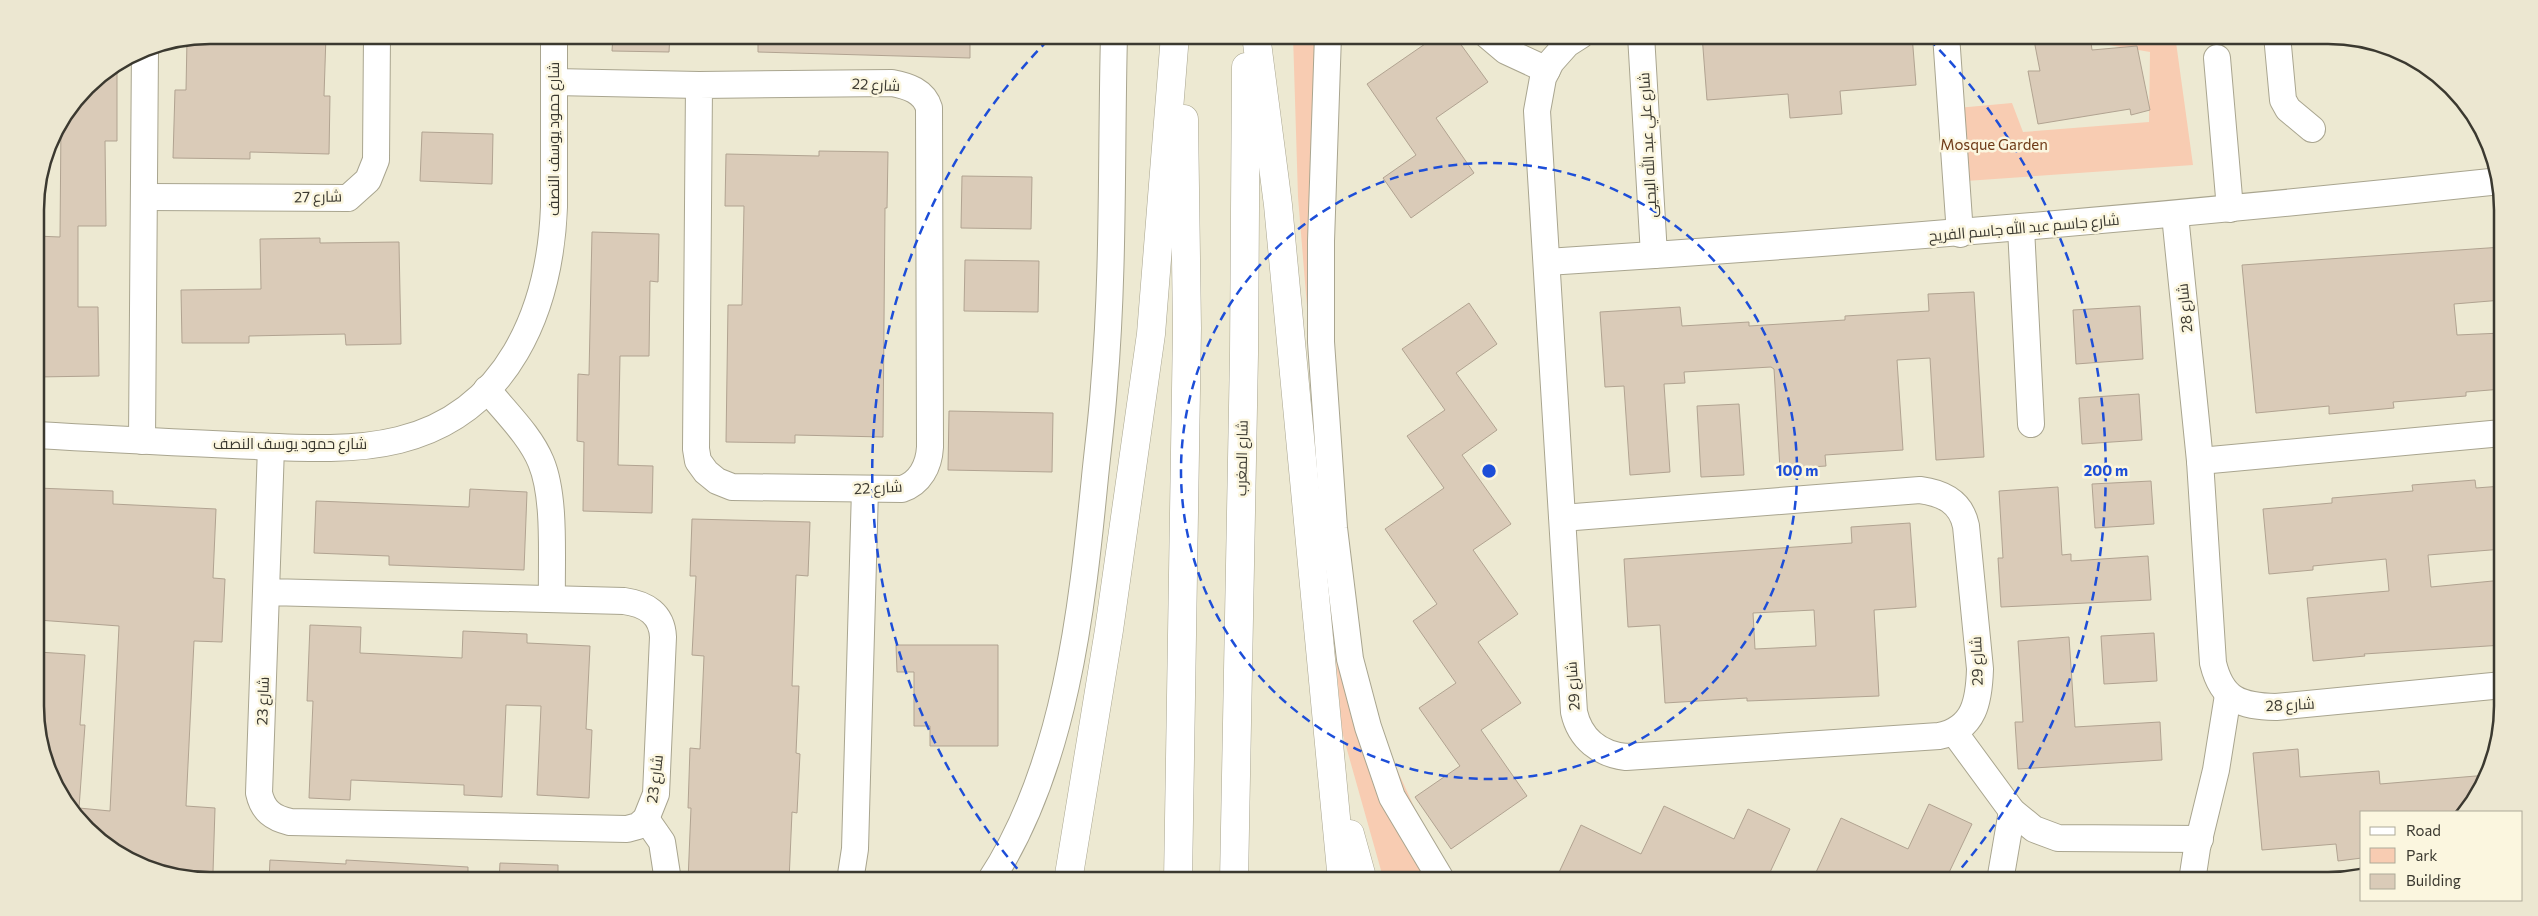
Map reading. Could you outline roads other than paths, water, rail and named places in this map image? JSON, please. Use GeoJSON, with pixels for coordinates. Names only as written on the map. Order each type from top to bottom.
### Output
{"type":"FeatureCollection","features":[{"type":"Feature","properties":{"kind":"highway"},"geometry":{"type":"LineString","coordinates":[[1069,872],[1109,630],[1151,334],[1174,44]]}},
{"type":"Feature","properties":{"kind":"highway"},"geometry":{"type":"LineString","coordinates":[[1178,872],[1187,328],[1183,44]]}},
{"type":"Feature","properties":{"kind":"highway","name":"شارع المغرب"},"geometry":{"type":"LineString","coordinates":[[1234,872],[1244,354],[1247,44]]}},
{"type":"Feature","properties":{"kind":"highway"},"geometry":{"type":"LineString","coordinates":[[1257,44],[1278,205],[1341,872]]}},
{"type":"Feature","properties":{"kind":"highway"},"geometry":{"type":"LineString","coordinates":[[1330,757],[1361,872]]}},
{"type":"Feature","properties":{"kind":"highway"},"geometry":{"type":"LineString","coordinates":[[1054,872],[1081,793]]}},
{"type":"Feature","properties":{"kind":"street","name":"شارع 27"},"geometry":{"type":"LineString","coordinates":[[145,197],[348,198],[355,194],[368,180],[376,160],[377,44]]}},
{"type":"Feature","properties":{"kind":"street","name":"شارع حمود يوسف النصف"},"geometry":{"type":"LineString","coordinates":[[44,435],[271,447],[346,447],[398,440],[438,425],[454,416],[487,390],[514,356],[524,339],[546,280],[554,216],[554,44]]}},
{"type":"Feature","properties":{"kind":"street"},"geometry":{"type":"LineString","coordinates":[[995,872],[1018,831],[1044,764],[1070,657],[1088,556],[1105,386],[1114,44]]}},
{"type":"Feature","properties":{"kind":"street"},"geometry":{"type":"LineString","coordinates":[[1328,44],[1321,241],[1321,342],[1334,528],[1350,659],[1355,684],[1392,797],[1437,872]]}},
{"type":"Feature","properties":{"kind":"street"},"geometry":{"type":"LineString","coordinates":[[1498,44],[1506,51],[1547,70]]}},
{"type":"Feature","properties":{"kind":"street"},"geometry":{"type":"LineString","coordinates":[[1547,262],[1537,111],[1540,88],[1547,70],[1558,53],[1570,44]]}},
{"type":"Feature","properties":{"kind":"street","name":"شارع علي عبد الله اليحيى"},"geometry":{"type":"LineString","coordinates":[[1642,44],[1654,255]]}},
{"type":"Feature","properties":{"kind":"street"},"geometry":{"type":"LineString","coordinates":[[1947,44],[1960,234]]}},
{"type":"Feature","properties":{"kind":"street"},"geometry":{"type":"LineString","coordinates":[[2278,44],[2283,100],[2288,109],[2312,129]]}},
{"type":"Feature","properties":{"kind":"street"},"geometry":{"type":"LineString","coordinates":[[142,441],[145,57]]}},
{"type":"Feature","properties":{"kind":"street"},"geometry":{"type":"LineString","coordinates":[[2217,58],[2230,209]]}},
{"type":"Feature","properties":{"kind":"street","name":"شارع 22"},"geometry":{"type":"LineString","coordinates":[[554,82],[699,85],[892,83],[914,90],[928,103],[929,454],[920,476],[908,487],[902,489],[865,489],[732,487],[711,477],[698,461],[696,449],[699,85]]}},
{"type":"Feature","properties":{"kind":"street","name":"شارع جاسم عبد الله جاسم الفريح"},"geometry":{"type":"LineString","coordinates":[[1547,262],[1960,234],[2176,215],[2492,182]]}},
{"type":"Feature","properties":{"kind":"street","name":"شارع 28"},"geometry":{"type":"LineString","coordinates":[[2176,215],[2200,461],[2213,662],[2219,681],[2228,695],[2244,704],[2276,708],[2494,685]]}},
{"type":"Feature","properties":{"kind":"street"},"geometry":{"type":"LineString","coordinates":[[2021,228],[2031,424]]}},
{"type":"Feature","properties":{"kind":"street","name":"شارع 29"},"geometry":{"type":"LineString","coordinates":[[1547,262],[1562,518],[1574,712],[1576,723],[1586,739],[1604,752],[1626,757],[1939,736],[1954,732],[1967,722],[1971,714],[1979,690],[1980,669],[1966,526],[1961,510],[1947,497],[1920,490],[1562,518]]}},
{"type":"Feature","properties":{"kind":"street"},"geometry":{"type":"LineString","coordinates":[[487,390],[526,437],[542,463],[550,523],[552,599]]}},
{"type":"Feature","properties":{"kind":"street"},"geometry":{"type":"LineString","coordinates":[[2200,461],[2494,433]]}},
{"type":"Feature","properties":{"kind":"street","name":"شارع 23"},"geometry":{"type":"LineString","coordinates":[[267,592],[633,602],[648,608],[660,620],[663,637],[657,785],[652,809],[646,819],[638,826],[627,829],[290,822],[272,816],[264,807],[260,793],[271,447]]}},
{"type":"Feature","properties":{"kind":"street"},"geometry":{"type":"LineString","coordinates":[[851,872],[856,840],[865,489]]}},
{"type":"Feature","properties":{"kind":"street"},"geometry":{"type":"LineString","coordinates":[[2194,872],[2216,770],[2228,695]]}},
{"type":"Feature","properties":{"kind":"street"},"geometry":{"type":"LineString","coordinates":[[1954,732],[2012,811],[2034,829],[2058,838],[2200,839]]}},
{"type":"Feature","properties":{"kind":"street"},"geometry":{"type":"LineString","coordinates":[[2002,872],[2012,811]]}},
{"type":"Feature","properties":{"kind":"street"},"geometry":{"type":"LineString","coordinates":[[646,819],[662,842],[667,872]]}},
{"type":"Feature","properties":{"kind":"park label","name":"Mosque Garden"},"geometry":{"type":"Point","coordinates":[1994,145]}}]}
